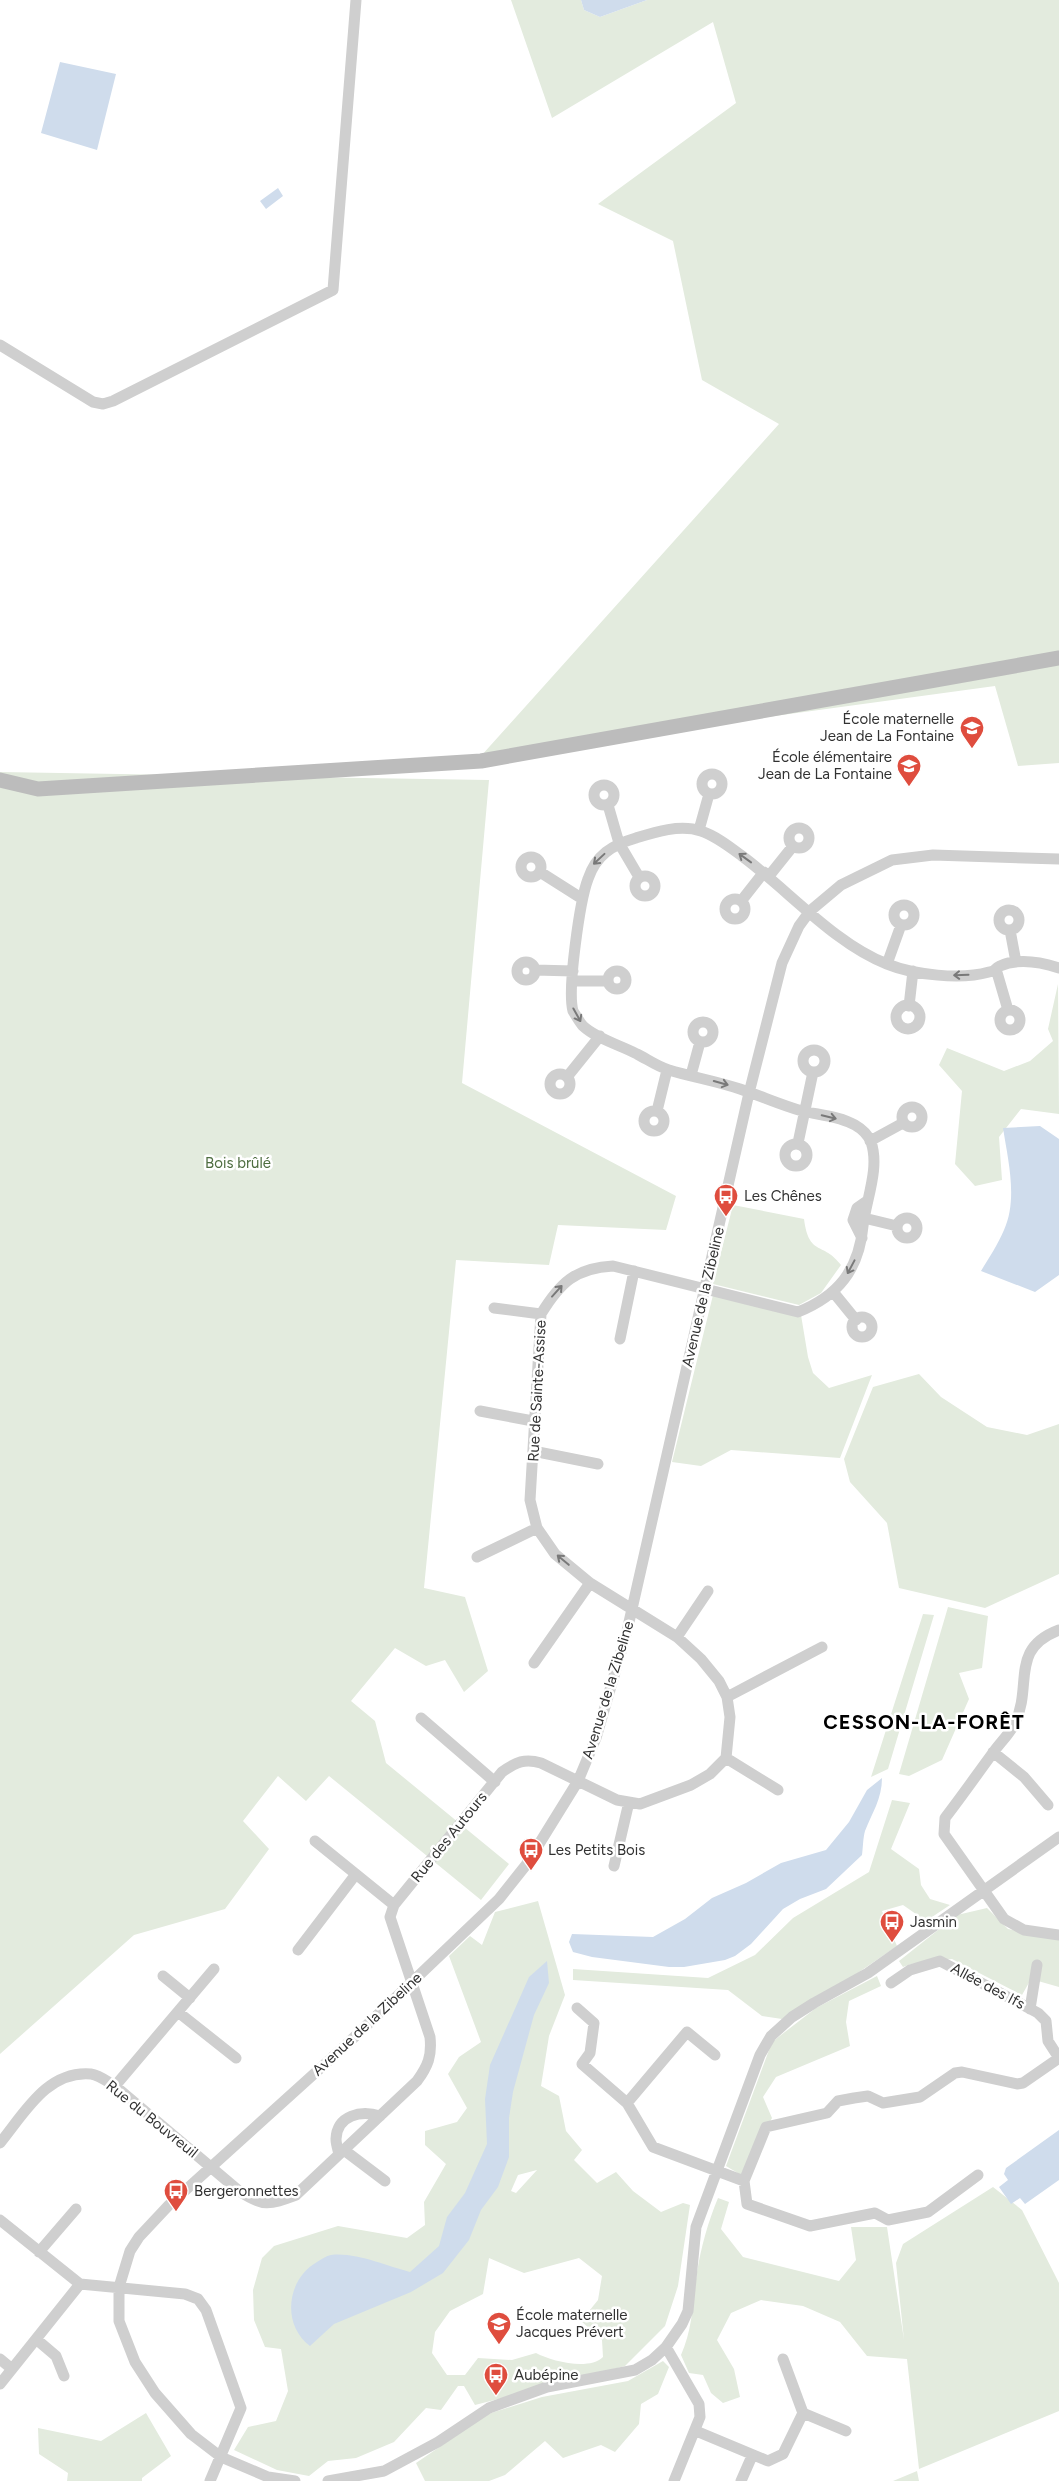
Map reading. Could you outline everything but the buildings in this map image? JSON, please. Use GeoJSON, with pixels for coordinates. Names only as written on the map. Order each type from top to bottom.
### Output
{"type":"FeatureCollection","features":[{"type":"Feature","properties":{"kind":"main road"},"geometry":{"type":"LineString","coordinates":[[0,780],[38,789],[481,761],[1059,658]]}},
{"type":"Feature","properties":{"kind":"street"},"geometry":{"type":"LineString","coordinates":[[0,345],[93,402],[102,404],[113,401],[332,290],[356,0]]}},
{"type":"Feature","properties":{"kind":"street"},"geometry":{"type":"LineString","coordinates":[[699,830],[709,794]]}},
{"type":"Feature","properties":{"kind":"street"},"geometry":{"type":"LineString","coordinates":[[608,804],[619,843],[639,877]]}},
{"type":"Feature","properties":{"kind":"street"},"geometry":{"type":"LineString","coordinates":[[856,1320],[834,1293],[853,1264],[862,1238],[873,1173],[873,1155],[870,1141],[864,1131],[852,1123],[805,1112],[691,1075],[668,1070],[600,1036],[583,1025],[573,1010],[573,976],[581,898],[593,863],[619,843],[663,830],[699,830],[726,845],[766,874],[858,950],[887,964],[913,972],[958,976],[991,972],[1016,962],[1037,962],[1059,968]]}},
{"type":"Feature","properties":{"kind":"street"},"geometry":{"type":"LineString","coordinates":[[742,900],[794,846]]}},
{"type":"Feature","properties":{"kind":"street","name":"Avenue de la Zibeline"},"geometry":{"type":"LineString","coordinates":[[295,2481],[268,2477],[221,2457],[191,2434],[155,2393],[135,2362],[119,2321],[119,2287],[123,2268],[138,2237],[169,2206],[412,1982],[503,1894],[526,1865],[578,1781],[596,1738],[610,1694],[632,1608],[749,1093],[782,963],[798,926],[810,911],[841,885],[892,860],[933,856],[1059,859]]}},
{"type":"Feature","properties":{"kind":"street"},"geometry":{"type":"LineString","coordinates":[[540,872],[581,898]]}},
{"type":"Feature","properties":{"kind":"street"},"geometry":{"type":"LineString","coordinates":[[887,964],[901,925]]}},
{"type":"Feature","properties":{"kind":"street"},"geometry":{"type":"LineString","coordinates":[[1010,930],[1016,962]]}},
{"type":"Feature","properties":{"kind":"street"},"geometry":{"type":"LineString","coordinates":[[996,969],[1008,1010]]}},
{"type":"Feature","properties":{"kind":"street"},"geometry":{"type":"LineString","coordinates":[[535,970],[608,981]]}},
{"type":"Feature","properties":{"kind":"street"},"geometry":{"type":"LineString","coordinates":[[909,1006],[913,972]]}},
{"type":"Feature","properties":{"kind":"street"},"geometry":{"type":"LineString","coordinates":[[567,1077],[600,1036]]}},
{"type":"Feature","properties":{"kind":"street"},"geometry":{"type":"LineString","coordinates":[[691,1075],[700,1042]]}},
{"type":"Feature","properties":{"kind":"street"},"geometry":{"type":"LineString","coordinates":[[657,1111],[668,1070]]}},
{"type":"Feature","properties":{"kind":"street"},"geometry":{"type":"LineString","coordinates":[[798,1143],[813,1072]]}},
{"type":"Feature","properties":{"kind":"street"},"geometry":{"type":"LineString","coordinates":[[870,1141],[903,1123]]}},
{"type":"Feature","properties":{"kind":"street"},"geometry":{"type":"LineString","coordinates":[[862,1238],[853,1220],[857,1208],[867,1201]]}},
{"type":"Feature","properties":{"kind":"street"},"geometry":{"type":"LineString","coordinates":[[864,1218],[897,1226]]}},
{"type":"Feature","properties":{"kind":"street","name":"Rue de Sainte-Assise"},"geometry":{"type":"LineString","coordinates":[[727,1696],[719,1681],[701,1659],[677,1637],[590,1583],[555,1554],[537,1528],[530,1500],[533,1421],[541,1314],[554,1292],[571,1277],[594,1267],[613,1266],[705,1288],[714,1293],[798,1312],[816,1305],[834,1293]]}},
{"type":"Feature","properties":{"kind":"street"},"geometry":{"type":"LineString","coordinates":[[620,1339],[634,1271]]}},
{"type":"Feature","properties":{"kind":"street"},"geometry":{"type":"LineString","coordinates":[[494,1308],[541,1314]]}},
{"type":"Feature","properties":{"kind":"street"},"geometry":{"type":"LineString","coordinates":[[480,1411],[533,1421]]}},
{"type":"Feature","properties":{"kind":"street"},"geometry":{"type":"LineString","coordinates":[[533,1451],[598,1464]]}},
{"type":"Feature","properties":{"kind":"street"},"geometry":{"type":"LineString","coordinates":[[477,1557],[537,1528]]}},
{"type":"Feature","properties":{"kind":"street"},"geometry":{"type":"LineString","coordinates":[[534,1663],[590,1583]]}},
{"type":"Feature","properties":{"kind":"street"},"geometry":{"type":"LineString","coordinates":[[677,1637],[708,1590]]}},
{"type":"Feature","properties":{"kind":"street"},"geometry":{"type":"LineString","coordinates":[[1059,1630],[1046,1635],[1035,1643],[1027,1656],[1021,1702],[1015,1723],[945,1818],[943,1831],[1004,1919],[1024,1930],[1059,1935]]}},
{"type":"Feature","properties":{"kind":"street"},"geometry":{"type":"LineString","coordinates":[[614,1866],[629,1802],[640,1804],[691,1785],[710,1774],[726,1758],[730,1735],[727,1696],[822,1647]]}},
{"type":"Feature","properties":{"kind":"street"},"geometry":{"type":"LineString","coordinates":[[420,1718],[495,1782]]}},
{"type":"Feature","properties":{"kind":"street"},"geometry":{"type":"LineString","coordinates":[[993,1752],[1024,1777],[1048,1805]]}},
{"type":"Feature","properties":{"kind":"street"},"geometry":{"type":"LineString","coordinates":[[726,1758],[778,1790]]}},
{"type":"Feature","properties":{"kind":"street","name":"Rue des Autours"},"geometry":{"type":"LineString","coordinates":[[394,1905],[495,1782],[515,1762],[530,1760],[542,1763],[617,1800],[629,1802]]}},
{"type":"Feature","properties":{"kind":"street"},"geometry":{"type":"LineString","coordinates":[[328,2481],[384,2471],[438,2442],[490,2408],[547,2387],[635,2370],[652,2360],[666,2347],[682,2324],[688,2311],[696,2227],[760,2055],[771,2036],[814,2002],[868,1973],[1059,1836]]}},
{"type":"Feature","properties":{"kind":"street"},"geometry":{"type":"LineString","coordinates":[[315,1841],[394,1905],[390,1917],[412,1982]]}},
{"type":"Feature","properties":{"kind":"street"},"geometry":{"type":"LineString","coordinates":[[298,1950],[356,1874]]}},
{"type":"Feature","properties":{"kind":"street","name":"Allée des Ifs"},"geometry":{"type":"LineString","coordinates":[[891,1984],[910,1970],[940,1961],[1038,2013],[1046,2021],[1048,2041],[1059,2058]]}},
{"type":"Feature","properties":{"kind":"street","name":"Allée des Ifs"},"geometry":{"type":"LineString","coordinates":[[1030,2009],[1036,1965]]}},
{"type":"Feature","properties":{"kind":"street"},"geometry":{"type":"LineString","coordinates":[[115,2086],[214,1969]]}},
{"type":"Feature","properties":{"kind":"street"},"geometry":{"type":"LineString","coordinates":[[163,1976],[190,1998]]}},
{"type":"Feature","properties":{"kind":"street","name":"Rue du Bouvreuil"},"geometry":{"type":"LineString","coordinates":[[0,2143],[40,2094],[55,2081],[67,2075],[92,2074],[115,2086],[211,2168],[254,2201],[270,2205],[296,2195],[418,2081],[428,2066],[431,2052],[430,2037],[412,1982]]}},
{"type":"Feature","properties":{"kind":"street"},"geometry":{"type":"LineString","coordinates":[[577,2008],[594,2023],[590,2053],[582,2064],[627,2103],[653,2147],[744,2181]]}},
{"type":"Feature","properties":{"kind":"street"},"geometry":{"type":"LineString","coordinates":[[178,2012],[236,2058]]}},
{"type":"Feature","properties":{"kind":"street"},"geometry":{"type":"LineString","coordinates":[[627,2103],[687,2032],[715,2055]]}},
{"type":"Feature","properties":{"kind":"street"},"geometry":{"type":"LineString","coordinates":[[978,2174],[928,2212],[888,2220],[875,2213],[810,2226],[747,2204],[744,2181],[766,2127],[827,2113],[838,2101],[868,2096],[883,2103],[920,2097],[955,2073],[962,2072],[1017,2084],[1023,2083],[1059,2058]]}},
{"type":"Feature","properties":{"kind":"street"},"geometry":{"type":"LineString","coordinates":[[380,2116],[368,2112],[355,2113],[340,2124],[336,2139],[342,2152],[385,2181]]}},
{"type":"Feature","properties":{"kind":"street"},"geometry":{"type":"LineString","coordinates":[[40,2252],[76,2209]]}},
{"type":"Feature","properties":{"kind":"street"},"geometry":{"type":"LineString","coordinates":[[0,2220],[80,2284],[184,2294],[198,2299],[206,2310],[242,2408],[210,2481]]}},
{"type":"Feature","properties":{"kind":"street"},"geometry":{"type":"LineString","coordinates":[[0,2384],[80,2284]]}},
{"type":"Feature","properties":{"kind":"street"},"geometry":{"type":"LineString","coordinates":[[36,2339],[56,2356],[64,2376]]}},
{"type":"Feature","properties":{"kind":"street"},"geometry":{"type":"LineString","coordinates":[[666,2347],[699,2404],[700,2417],[696,2431],[674,2481]]}},
{"type":"Feature","properties":{"kind":"street"},"geometry":{"type":"LineString","coordinates":[[0,2359],[12,2369]]}},
{"type":"Feature","properties":{"kind":"street"},"geometry":{"type":"LineString","coordinates":[[696,2431],[768,2462],[783,2454],[803,2413],[783,2359]]}},
{"type":"Feature","properties":{"kind":"street"},"geometry":{"type":"LineString","coordinates":[[803,2413],[846,2431]]}},
{"type":"Feature","properties":{"kind":"street"},"geometry":{"type":"LineString","coordinates":[[740,2481],[752,2456]]}},
{"type":"Feature","properties":{"kind":"green space"},"geometry":{"type":"Polygon","coordinates":[[[511,0],[581,0],[584,10],[600,17],[647,0],[1059,0],[1059,763],[1018,766],[995,686],[481,756],[779,424],[702,380],[673,241],[598,204],[736,103],[713,22],[552,118],[511,0]]]}},
{"type":"Feature","properties":{"kind":"green space","name":"Bois brûlé"},"geometry":{"type":"Polygon","coordinates":[[[0,772],[489,780],[462,1083],[676,1196],[666,1230],[558,1225],[549,1265],[456,1260],[424,1588],[465,1597],[488,1671],[464,1692],[445,1660],[426,1666],[395,1648],[351,1701],[375,1721],[386,1763],[509,1864],[481,1900],[329,1776],[306,1801],[278,1776],[243,1821],[269,1849],[225,1909],[134,1935],[0,2054],[0,772]]]}},
{"type":"Feature","properties":{"kind":"green space"},"geometry":{"type":"Polygon","coordinates":[[[1058,984],[1059,1114],[1021,1109],[999,1137],[1002,1180],[975,1186],[955,1164],[962,1091],[939,1065],[947,1048],[1004,1071],[1030,1061],[1053,1041],[1048,1029],[1058,984]]]}},
{"type":"Feature","properties":{"kind":"green space"},"geometry":{"type":"Polygon","coordinates":[[[733,1205],[804,1219],[806,1231],[813,1244],[828,1253],[841,1265],[821,1293],[799,1305],[713,1284],[733,1205]]]}},
{"type":"Feature","properties":{"kind":"green space"},"geometry":{"type":"Polygon","coordinates":[[[713,1295],[801,1315],[808,1357],[813,1373],[829,1388],[872,1375],[840,1458],[731,1450],[701,1466],[672,1462],[713,1295]]]}},
{"type":"Feature","properties":{"kind":"green space"},"geometry":{"type":"Polygon","coordinates":[[[919,1374],[941,1397],[987,1427],[1027,1435],[1059,1424],[1059,1574],[985,1608],[899,1588],[887,1523],[850,1482],[844,1459],[873,1387],[919,1374]]]}},
{"type":"Feature","properties":{"kind":"green space"},"geometry":{"type":"Polygon","coordinates":[[[948,1607],[988,1616],[982,1668],[959,1673],[969,1699],[942,1760],[909,1776],[899,1774],[948,1607]]]}},
{"type":"Feature","properties":{"kind":"green space"},"geometry":{"type":"Polygon","coordinates":[[[923,1614],[934,1615],[888,1769],[871,1777],[923,1614]]]}},
{"type":"Feature","properties":{"kind":"green space"},"geometry":{"type":"Polygon","coordinates":[[[892,1800],[910,1803],[891,1849],[919,1869],[921,1885],[930,1899],[950,1905],[926,1921],[903,1905],[882,1911],[897,1946],[846,1981],[782,2019],[762,2016],[728,1990],[573,1980],[573,1969],[708,1978],[755,1955],[793,1918],[869,1872],[892,1800]]]}},
{"type":"Feature","properties":{"kind":"green space"},"geometry":{"type":"Polygon","coordinates":[[[538,1901],[565,1995],[549,2036],[541,2086],[559,2096],[566,2131],[582,2150],[574,2160],[597,2183],[616,2172],[633,2191],[661,2212],[683,2203],[690,2205],[678,2286],[665,2326],[625,2366],[475,2405],[464,2386],[458,2386],[441,2410],[426,2408],[394,2442],[356,2458],[328,2461],[309,2476],[277,2470],[234,2450],[248,2427],[276,2421],[288,2391],[281,2349],[265,2347],[254,2320],[253,2290],[262,2258],[274,2246],[338,2226],[407,2238],[425,2225],[424,2202],[446,2164],[425,2145],[425,2131],[457,2122],[467,2108],[448,2074],[459,2057],[481,2042],[449,1956],[470,1936],[482,1945],[495,1912],[538,1901]],[[537,2170],[518,2175],[511,2191],[516,2193],[537,2170]],[[489,2258],[483,2294],[450,2311],[435,2332],[432,2353],[447,2375],[465,2375],[478,2358],[512,2360],[536,2353],[551,2359],[580,2364],[597,2361],[603,2357],[602,2340],[581,2321],[598,2300],[602,2276],[579,2258],[524,2273],[489,2258]]]}},
{"type":"Feature","properties":{"kind":"green space"},"geometry":{"type":"Polygon","coordinates":[[[987,1908],[1008,1929],[1059,1939],[1059,1987],[1031,1979],[1022,1995],[952,1959],[911,1964],[903,1967],[899,1961],[957,1915],[987,1908]]]}},
{"type":"Feature","properties":{"kind":"green space"},"geometry":{"type":"Polygon","coordinates":[[[877,1976],[881,1986],[849,2001],[846,2022],[850,2046],[776,2077],[763,2097],[772,2118],[741,2175],[726,2166],[772,2042],[816,2008],[877,1976]]]}},
{"type":"Feature","properties":{"kind":"green space"},"geometry":{"type":"Polygon","coordinates":[[[993,2187],[1022,2210],[1059,2283],[1059,2411],[919,2469],[907,2359],[867,2356],[840,2322],[803,2306],[761,2300],[731,2313],[717,2340],[734,2369],[740,2397],[723,2403],[711,2393],[703,2375],[689,2373],[681,2355],[690,2324],[701,2253],[708,2225],[718,2198],[729,2202],[721,2229],[743,2257],[839,2281],[856,2260],[851,2227],[887,2227],[904,2340],[896,2263],[903,2244],[993,2187]]]}},
{"type":"Feature","properties":{"kind":"green space"},"geometry":{"type":"Polygon","coordinates":[[[663,2361],[669,2367],[658,2394],[641,2404],[639,2424],[615,2452],[601,2445],[563,2458],[545,2441],[505,2475],[489,2481],[425,2481],[416,2463],[488,2414],[542,2397],[628,2381],[663,2361]]]}},
{"type":"Feature","properties":{"kind":"green space"},"geometry":{"type":"Polygon","coordinates":[[[146,2413],[171,2456],[142,2478],[142,2481],[67,2481],[68,2473],[39,2454],[38,2428],[101,2441],[146,2413]]]}},
{"type":"Feature","properties":{"kind":"green space"},"geometry":{"type":"Polygon","coordinates":[[[917,2471],[919,2481],[893,2481],[917,2471]]]}},
{"type":"Feature","properties":{"kind":"water"},"geometry":{"type":"Polygon","coordinates":[[[581,0],[647,0],[600,17],[584,10],[581,0]]]}},
{"type":"Feature","properties":{"kind":"water"},"geometry":{"type":"Polygon","coordinates":[[[60,62],[116,74],[97,150],[41,133],[60,62]]]}},
{"type":"Feature","properties":{"kind":"water"},"geometry":{"type":"Polygon","coordinates":[[[278,188],[283,196],[266,209],[260,201],[278,188]]]}},
{"type":"Feature","properties":{"kind":"water"},"geometry":{"type":"Polygon","coordinates":[[[1040,1126],[1059,1139],[1059,1275],[1035,1292],[981,1271],[1004,1230],[1010,1205],[1011,1179],[1003,1128],[1040,1126]]]}},
{"type":"Feature","properties":{"kind":"water"},"geometry":{"type":"Polygon","coordinates":[[[882,1778],[878,1799],[865,1831],[862,1855],[826,1889],[800,1899],[783,1909],[751,1944],[735,1956],[725,1960],[684,1967],[669,1967],[592,1957],[573,1952],[569,1942],[572,1934],[653,1937],[685,1919],[712,1898],[746,1883],[781,1863],[826,1850],[849,1822],[867,1790],[882,1778]]]}},
{"type":"Feature","properties":{"kind":"water"},"geometry":{"type":"Polygon","coordinates":[[[547,1961],[549,1983],[534,2015],[513,2092],[509,2118],[509,2157],[498,2187],[481,2210],[469,2240],[443,2273],[411,2292],[334,2324],[310,2346],[301,2337],[295,2326],[291,2302],[299,2279],[317,2262],[331,2255],[361,2257],[410,2272],[439,2246],[447,2217],[465,2193],[487,2144],[485,2099],[490,2065],[529,1977],[547,1961]]]}},
{"type":"Feature","properties":{"kind":"water"},"geometry":{"type":"Polygon","coordinates":[[[1059,2130],[1059,2180],[1025,2204],[1020,2198],[1011,2204],[999,2187],[1008,2180],[1004,2174],[1006,2168],[1059,2130]]]}},
{"type":"Feature","properties":{"kind":"place","name":"École maternelle Jean de La Fontaine"},"geometry":{"type":"Point","coordinates":[972,749]}},
{"type":"Feature","properties":{"kind":"place","name":"École élémentaire Jean de La Fontaine"},"geometry":{"type":"Point","coordinates":[909,787]}},
{"type":"Feature","properties":{"kind":"place","name":"Les Chênes"},"geometry":{"type":"Point","coordinates":[726,1217]}},
{"type":"Feature","properties":{"kind":"place","name":"Les Petits Bois"},"geometry":{"type":"Point","coordinates":[531,1871]}},
{"type":"Feature","properties":{"kind":"place","name":"Jasmin"},"geometry":{"type":"Point","coordinates":[892,1943]}},
{"type":"Feature","properties":{"kind":"place","name":"Bergeronnettes"},"geometry":{"type":"Point","coordinates":[176,2212]}},
{"type":"Feature","properties":{"kind":"place","name":"École maternelle Jacques Prévert"},"geometry":{"type":"Point","coordinates":[499,2345]}},
{"type":"Feature","properties":{"kind":"place","name":"Aubépine"},"geometry":{"type":"Point","coordinates":[496,2396]}},
{"type":"Feature","properties":{"kind":"district","name":"CESSON-LA-FORÊT"},"geometry":{"type":"Point","coordinates":[924,1722]}}]}
